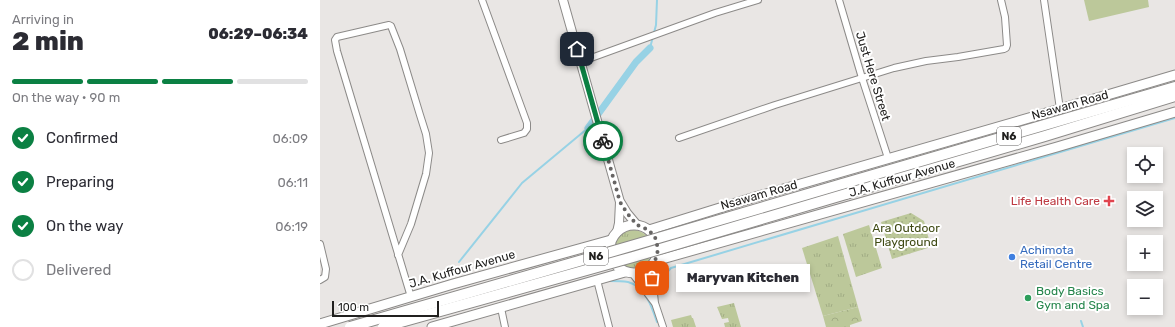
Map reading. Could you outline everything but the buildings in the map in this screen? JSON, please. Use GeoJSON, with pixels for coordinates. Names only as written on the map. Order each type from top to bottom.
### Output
{"type":"FeatureCollection","features":[{"type":"Feature","properties":{"kind":"highway","name":"Nsawam Road"},"geometry":{"type":"LineString","coordinates":[[350,327],[1175,87]]}},
{"type":"Feature","properties":{"kind":"highway","name":"Nsawam Road"},"geometry":{"type":"LineString","coordinates":[[383,327],[625,259],[1045,136],[1175,96]]}},
{"type":"Feature","properties":{"kind":"main road"},"geometry":{"type":"LineString","coordinates":[[649,230],[752,198],[1175,75]]}},
{"type":"Feature","properties":{"kind":"main road","name":"J.A. Kuffour Avenue"},"geometry":{"type":"LineString","coordinates":[[653,264],[1175,112]]}},
{"type":"Feature","properties":{"kind":"main road"},"geometry":{"type":"LineString","coordinates":[[432,327],[597,280],[644,271],[653,264],[658,250],[656,239],[649,230],[637,225],[626,226],[617,232],[611,240],[610,253],[615,265],[629,273]]}},
{"type":"Feature","properties":{"kind":"main road","name":"J.A. Kuffour Avenue"},"geometry":{"type":"LineString","coordinates":[[320,324],[611,240]]}},
{"type":"Feature","properties":{"kind":"street"},"geometry":{"type":"LineString","coordinates":[[482,0],[528,129],[524,133],[501,140]]}},
{"type":"Feature","properties":{"kind":"street"},"geometry":{"type":"LineString","coordinates":[[563,0],[620,202],[637,225]]}},
{"type":"Feature","properties":{"kind":"street"},"geometry":{"type":"LineString","coordinates":[[580,62],[715,13],[758,0]]}},
{"type":"Feature","properties":{"kind":"street","name":"Just Here Street"},"geometry":{"type":"LineString","coordinates":[[839,0],[888,158]]}},
{"type":"Feature","properties":{"kind":"street"},"geometry":{"type":"LineString","coordinates":[[679,138],[775,105],[894,68],[1006,48],[1005,17],[1001,0]]}},
{"type":"Feature","properties":{"kind":"street"},"geometry":{"type":"LineString","coordinates":[[1044,0],[1060,109]]}},
{"type":"Feature","properties":{"kind":"street"},"geometry":{"type":"LineString","coordinates":[[398,255],[411,224],[426,174],[429,154],[426,134],[400,49],[391,26],[389,25],[337,37],[335,40],[339,59],[398,255],[411,297]]}},
{"type":"Feature","properties":{"kind":"street"},"geometry":{"type":"LineString","coordinates":[[617,232],[620,202]]}},
{"type":"Feature","properties":{"kind":"street"},"geometry":{"type":"LineString","coordinates":[[320,244],[326,269],[325,277],[320,280]]}},
{"type":"Feature","properties":{"kind":"street"},"geometry":{"type":"LineString","coordinates":[[653,264],[655,303],[663,327]]}},
{"type":"Feature","properties":{"kind":"street"},"geometry":{"type":"LineString","coordinates":[[629,273],[655,303]]}},
{"type":"Feature","properties":{"kind":"street"},"geometry":{"type":"LineString","coordinates":[[597,280],[609,327]]}},
{"type":"Feature","properties":{"kind":"street"},"geometry":{"type":"LineString","coordinates":[[501,308],[505,327]]}},
{"type":"Feature","properties":{"kind":"green space"},"geometry":{"type":"Polygon","coordinates":[[[1084,0],[1148,0],[1149,7],[1089,21],[1084,0]]]}},
{"type":"Feature","properties":{"kind":"green space","name":"Ara Outdoor Playground"},"geometry":{"type":"Polygon","coordinates":[[[911,213],[924,221],[931,247],[892,259],[881,222],[911,213]]]}},
{"type":"Feature","properties":{"kind":"green space"},"geometry":{"type":"Polygon","coordinates":[[[869,225],[882,268],[856,277],[843,234],[869,225]]]}},
{"type":"Feature","properties":{"kind":"green space"},"geometry":{"type":"Polygon","coordinates":[[[629,230],[637,230],[644,233],[649,238],[652,249],[649,260],[644,265],[637,268],[629,268],[622,265],[617,260],[614,253],[614,245],[617,238],[622,233],[629,230]]]}},
{"type":"Feature","properties":{"kind":"green space"},"geometry":{"type":"Polygon","coordinates":[[[838,236],[858,307],[823,316],[802,248],[838,236]]]}},
{"type":"Feature","properties":{"kind":"green space"},"geometry":{"type":"Polygon","coordinates":[[[734,303],[741,327],[725,327],[724,323],[729,322],[728,318],[722,319],[717,307],[734,303]]]}},
{"type":"Feature","properties":{"kind":"green space"},"geometry":{"type":"Polygon","coordinates":[[[858,307],[862,321],[850,325],[850,327],[826,327],[823,316],[858,307]]]}},
{"type":"Feature","properties":{"kind":"green space"},"geometry":{"type":"Polygon","coordinates":[[[691,315],[696,327],[673,327],[671,320],[691,315]]]}},
{"type":"Feature","properties":{"kind":"waterway"},"geometry":{"type":"LineString","coordinates":[[650,48],[656,25],[657,0]]}},
{"type":"Feature","properties":{"kind":"waterway"},"geometry":{"type":"LineString","coordinates":[[588,128],[636,62],[650,48]]}},
{"type":"Feature","properties":{"kind":"waterway"},"geometry":{"type":"LineString","coordinates":[[658,289],[659,281],[671,268],[1175,118]]}},
{"type":"Feature","properties":{"kind":"waterway"},"geometry":{"type":"LineString","coordinates":[[459,262],[522,183],[588,128]]}},
{"type":"Feature","properties":{"kind":"waterway"},"geometry":{"type":"LineString","coordinates":[[609,281],[628,282],[639,288],[647,298],[657,322]]}},
{"type":"Feature","properties":{"kind":"waterway"},"geometry":{"type":"LineString","coordinates":[[1081,321],[1083,327]]}},
{"type":"Feature","properties":{"kind":"way so far"},"geometry":{"type":"LineString","coordinates":[[603,141],[620,202],[637,225],[649,230],[656,239],[658,250],[655,261],[651,266],[652,278]]}},
{"type":"Feature","properties":{"kind":"place","name":"Life Health Care"},"geometry":{"type":"Point","coordinates":[1109,201]}},
{"type":"Feature","properties":{"kind":"place","name":"Achimota Retail Centre"},"geometry":{"type":"Point","coordinates":[1012,257]}},
{"type":"Feature","properties":{"kind":"place","name":"Maryvan Kitchen"},"geometry":{"type":"Point","coordinates":[652,278]}},
{"type":"Feature","properties":{"kind":"place","name":"Body Basics Gym and Spa"},"geometry":{"type":"Point","coordinates":[1028,298]}},
{"type":"Feature","properties":{"kind":"route"},"geometry":{"type":"LineString","coordinates":[[577,49],[603,141]]}}]}
